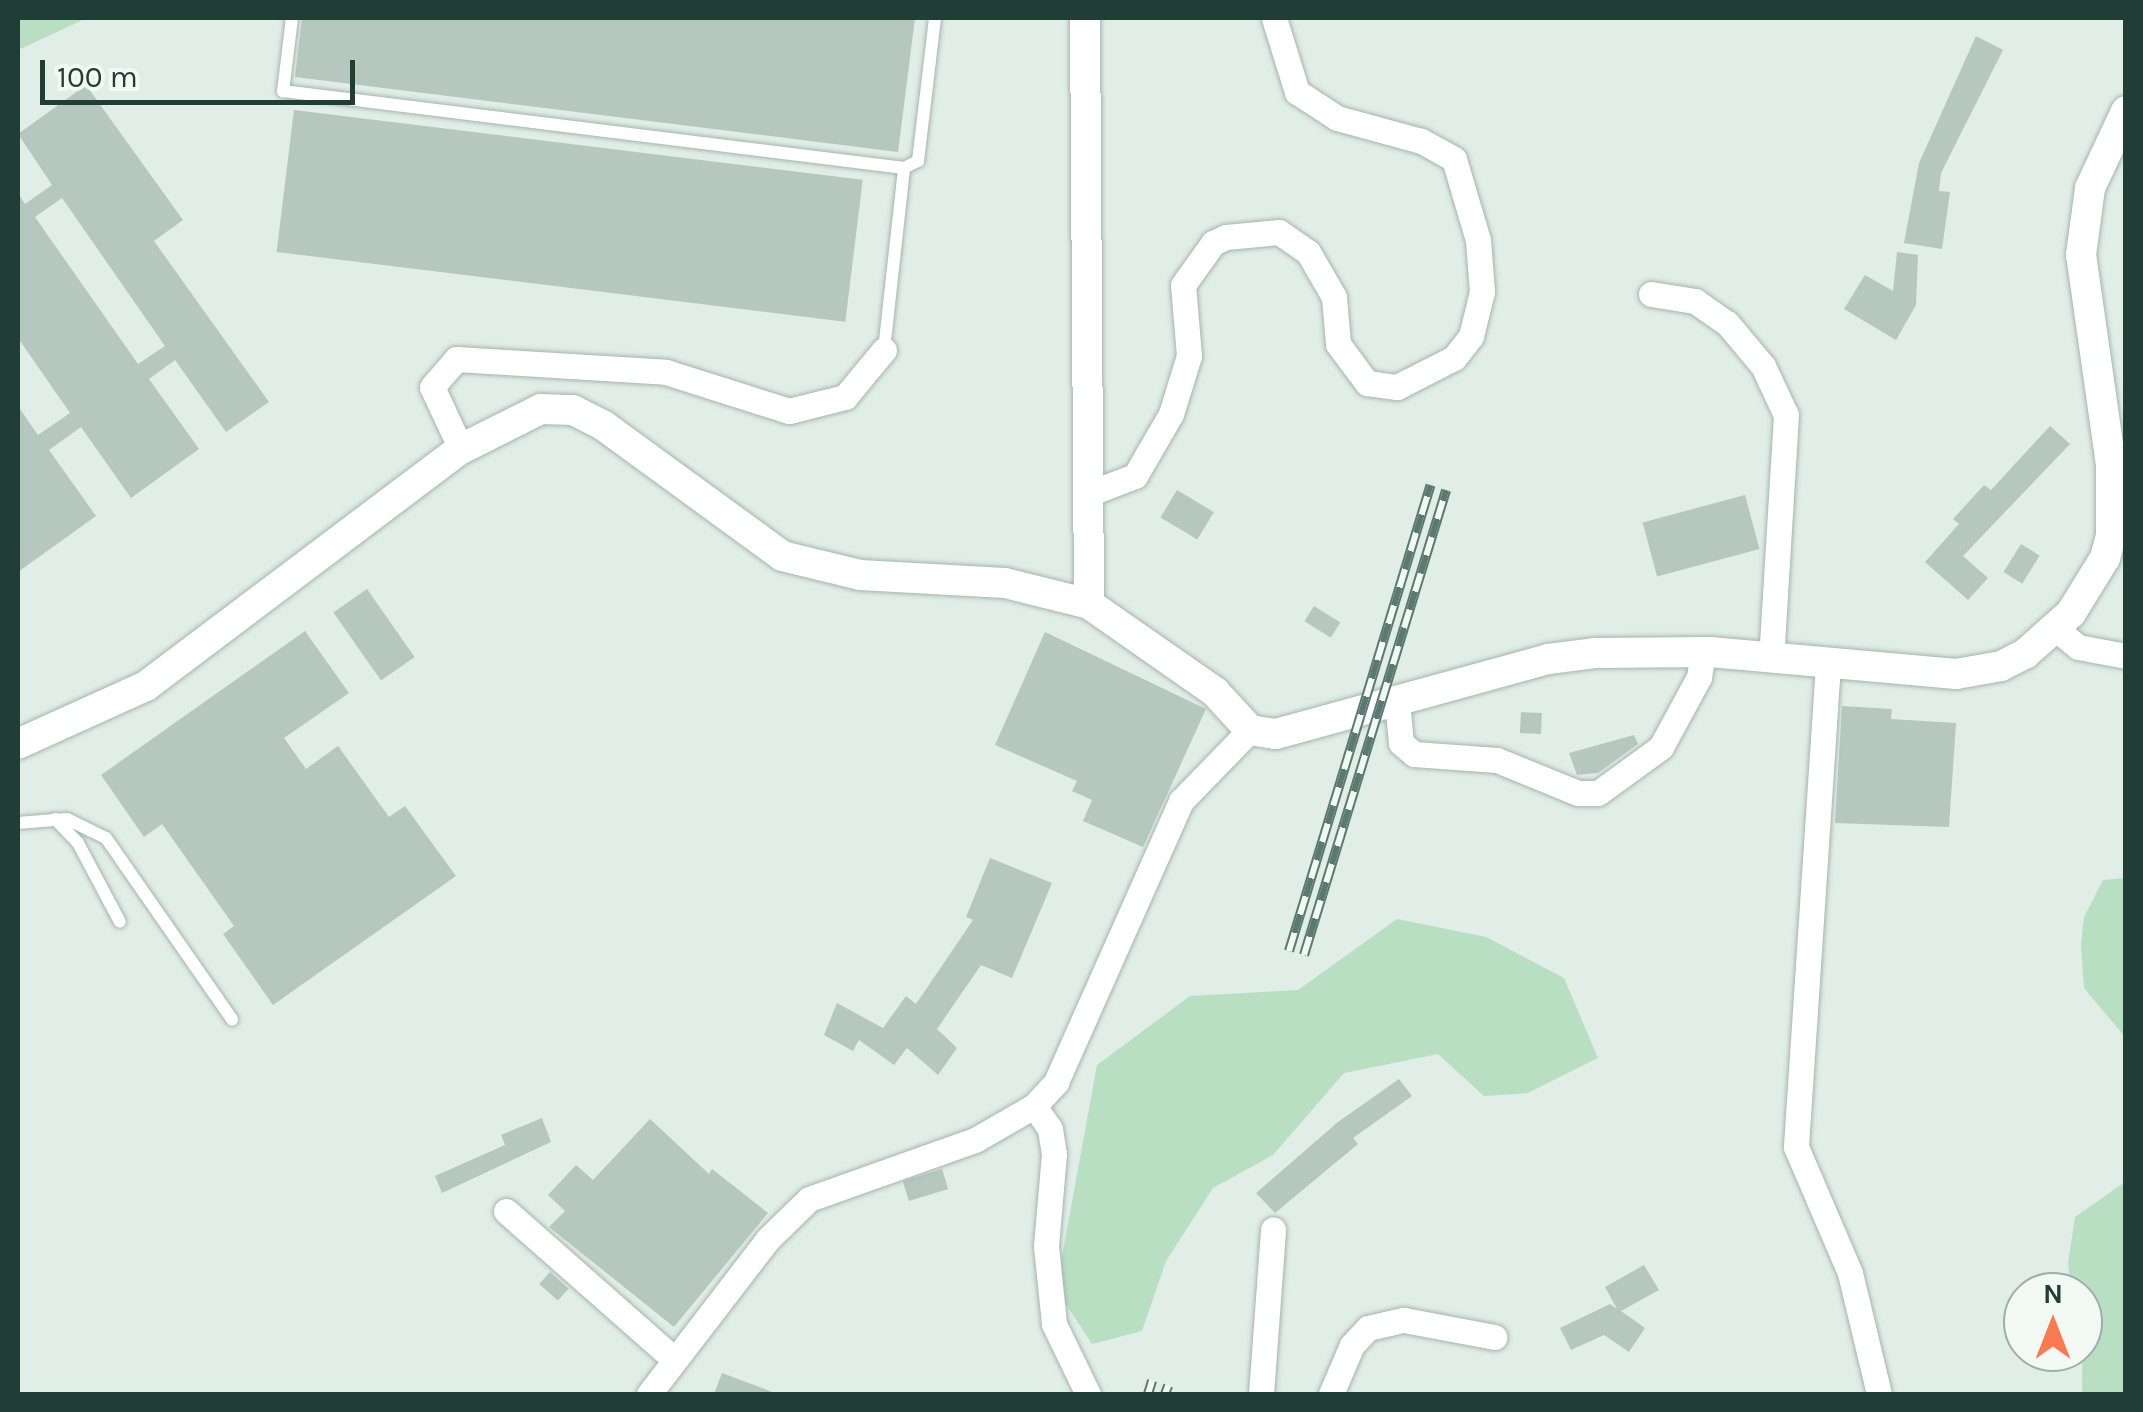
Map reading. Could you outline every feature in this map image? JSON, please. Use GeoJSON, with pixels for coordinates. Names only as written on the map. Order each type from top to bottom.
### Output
{"type":"FeatureCollection","features":[{"type":"Feature","properties":{"kind":"street"},"geometry":{"type":"LineString","coordinates":[[1085,18],[1093,492],[1088,604]]}},
{"type":"Feature","properties":{"kind":"street"},"geometry":{"type":"LineString","coordinates":[[1093,492],[1135,476],[1171,414],[1189,356],[1183,285],[1205,252],[1226,238],[1279,232],[1308,252],[1334,297],[1338,344],[1367,382],[1397,387],[1454,358],[1471,336],[1482,292],[1478,240],[1454,159],[1421,140],[1337,118],[1297,92],[1274,18]]}},
{"type":"Feature","properties":{"kind":"street"},"geometry":{"type":"LineString","coordinates":[[18,744],[158,677],[461,449],[541,409],[573,410],[604,426],[782,556],[860,575],[1005,583],[1088,604],[1215,692],[1250,730],[1276,734],[1548,659],[1704,652],[1956,674],[2001,666],[2056,628],[2089,588],[2111,536],[2111,465],[2084,297],[2082,224],[2090,188],[2126,111]]}},
{"type":"Feature","properties":{"kind":"street"},"geometry":{"type":"LineString","coordinates":[[1650,294],[1696,301],[1726,323],[1762,366],[1786,416],[1771,658]]}},
{"type":"Feature","properties":{"kind":"street"},"geometry":{"type":"LineString","coordinates":[[461,449],[432,387],[456,359],[480,356],[666,372],[789,411],[845,397],[884,350]]}},
{"type":"Feature","properties":{"kind":"street"},"geometry":{"type":"LineString","coordinates":[[2056,628],[2078,647],[2126,656]]}},
{"type":"Feature","properties":{"kind":"street"},"geometry":{"type":"LineString","coordinates":[[1397,701],[1401,743],[1414,754],[1496,760],[1578,793],[1598,793],[1662,747],[1699,677],[1704,652]]}},
{"type":"Feature","properties":{"kind":"street"},"geometry":{"type":"LineString","coordinates":[[1828,664],[1796,1147],[1850,1273],[1879,1394]]}},
{"type":"Feature","properties":{"kind":"street"},"geometry":{"type":"LineString","coordinates":[[650,1394],[768,1239],[809,1199],[975,1140],[1034,1106],[1070,1059],[1181,800],[1250,730]]}},
{"type":"Feature","properties":{"kind":"street"},"geometry":{"type":"LineString","coordinates":[[1034,1106],[1050,1128],[1054,1154],[1046,1246],[1054,1324],[1088,1394]]}},
{"type":"Feature","properties":{"kind":"street"},"geometry":{"type":"LineString","coordinates":[[506,1211],[675,1360]]}},
{"type":"Feature","properties":{"kind":"street"},"geometry":{"type":"LineString","coordinates":[[1261,1394],[1273,1229]]}},
{"type":"Feature","properties":{"kind":"street"},"geometry":{"type":"LineString","coordinates":[[1332,1394],[1352,1344],[1368,1328],[1404,1320],[1494,1336]]}},
{"type":"Feature","properties":{"kind":"lane"},"geometry":{"type":"LineString","coordinates":[[292,18],[283,91],[904,168],[918,161],[935,18]]}},
{"type":"Feature","properties":{"kind":"lane"},"geometry":{"type":"LineString","coordinates":[[884,350],[904,168]]}},
{"type":"Feature","properties":{"kind":"lane"},"geometry":{"type":"LineString","coordinates":[[18,822],[55,819],[92,826],[106,838],[232,1019]]}},
{"type":"Feature","properties":{"kind":"lane"},"geometry":{"type":"LineString","coordinates":[[55,819],[78,843],[120,922]]}},
{"type":"Feature","properties":{"kind":"green space"},"geometry":{"type":"Polygon","coordinates":[[[18,18],[87,18],[18,50],[18,18]]]}},
{"type":"Feature","properties":{"kind":"green space"},"geometry":{"type":"Polygon","coordinates":[[[2126,878],[2125,1037],[2084,988],[2081,945],[2084,917],[2103,880],[2126,878]]]}},
{"type":"Feature","properties":{"kind":"green space"},"geometry":{"type":"Polygon","coordinates":[[[1397,919],[1486,937],[1564,978],[1598,1058],[1528,1093],[1484,1096],[1438,1054],[1344,1073],[1273,1155],[1213,1188],[1166,1261],[1142,1331],[1092,1344],[1056,1289],[1097,1065],[1190,996],[1298,990],[1397,919]]]}},
{"type":"Feature","properties":{"kind":"green space"},"geometry":{"type":"Polygon","coordinates":[[[2125,1182],[2125,1394],[2082,1394],[2082,1372],[2103,1372],[2103,1272],[2069,1272],[2075,1217],[2125,1182]]]}},
{"type":"Feature","properties":{"kind":"building"},"geometry":{"type":"Polygon","coordinates":[[[302,18],[915,18],[898,152],[295,77],[302,18]]]}},
{"type":"Feature","properties":{"kind":"building"},"geometry":{"type":"Polygon","coordinates":[[[1976,36],[2003,50],[1941,173],[1939,191],[1950,192],[1942,249],[1904,243],[1919,163],[1976,36]]]}},
{"type":"Feature","properties":{"kind":"building"},"geometry":{"type":"Polygon","coordinates":[[[86,85],[183,220],[154,241],[269,402],[226,432],[175,360],[149,379],[199,449],[131,498],[81,427],[49,450],[96,516],[18,572],[18,406],[38,435],[70,413],[18,338],[18,193],[25,204],[52,185],[18,134],[86,85]],[[62,198],[35,217],[138,364],[165,346],[62,198]]]}},
{"type":"Feature","properties":{"kind":"building"},"geometry":{"type":"Polygon","coordinates":[[[294,110],[863,180],[845,322],[277,252],[294,110]]]}},
{"type":"Feature","properties":{"kind":"building"},"geometry":{"type":"Polygon","coordinates":[[[1897,252],[1918,255],[1916,305],[1896,340],[1844,309],[1865,275],[1893,291],[1897,252]]]}},
{"type":"Feature","properties":{"kind":"building"},"geometry":{"type":"Polygon","coordinates":[[[2050,426],[2070,444],[1963,556],[1988,578],[1968,600],[1925,562],[1959,524],[1953,519],[1984,485],[1991,490],[2050,426]]]}},
{"type":"Feature","properties":{"kind":"building"},"geometry":{"type":"Polygon","coordinates":[[[1177,490],[1214,512],[1197,540],[1161,517],[1177,490]]]}},
{"type":"Feature","properties":{"kind":"building"},"geometry":{"type":"Polygon","coordinates":[[[1745,495],[1759,549],[1657,577],[1643,522],[1745,495]]]}},
{"type":"Feature","properties":{"kind":"building"},"geometry":{"type":"Polygon","coordinates":[[[2021,544],[2040,556],[2022,584],[2004,572],[2021,544]]]}},
{"type":"Feature","properties":{"kind":"building"},"geometry":{"type":"Polygon","coordinates":[[[367,589],[415,657],[381,681],[333,613],[367,589]]]}},
{"type":"Feature","properties":{"kind":"building"},"geometry":{"type":"Polygon","coordinates":[[[1314,606],[1340,622],[1331,638],[1304,621],[1314,606]]]}},
{"type":"Feature","properties":{"kind":"building"},"geometry":{"type":"Polygon","coordinates":[[[305,631],[349,693],[284,738],[306,769],[338,746],[389,817],[405,806],[456,876],[273,1005],[223,934],[234,926],[162,824],[144,837],[101,775],[305,631]]]}},
{"type":"Feature","properties":{"kind":"building"},"geometry":{"type":"Polygon","coordinates":[[[1045,632],[1206,709],[1143,847],[1083,821],[1092,800],[1072,791],[1077,781],[995,745],[1045,632]]]}},
{"type":"Feature","properties":{"kind":"building"},"geometry":{"type":"Polygon","coordinates":[[[1842,706],[1892,709],[1891,719],[1956,723],[1949,827],[1835,823],[1842,706]]]}},
{"type":"Feature","properties":{"kind":"building"},"geometry":{"type":"Polygon","coordinates":[[[1521,712],[1542,713],[1541,734],[1520,733],[1521,712]]]}},
{"type":"Feature","properties":{"kind":"building"},"geometry":{"type":"Polygon","coordinates":[[[1634,735],[1638,744],[1598,773],[1577,775],[1569,753],[1634,735]]]}},
{"type":"Feature","properties":{"kind":"building"},"geometry":{"type":"Polygon","coordinates":[[[990,858],[1052,883],[1012,978],[981,965],[937,1029],[957,1048],[938,1075],[907,1048],[894,1065],[859,1040],[853,1051],[824,1035],[837,1003],[883,1028],[906,996],[916,1004],[973,920],[966,917],[990,858]]]}},
{"type":"Feature","properties":{"kind":"building"},"geometry":{"type":"Polygon","coordinates":[[[1399,1079],[1412,1096],[1353,1138],[1358,1144],[1275,1213],[1256,1193],[1338,1122],[1399,1079]]]}},
{"type":"Feature","properties":{"kind":"building"},"geometry":{"type":"Polygon","coordinates":[[[542,1118],[551,1142],[442,1193],[435,1176],[505,1145],[501,1135],[542,1118]]]}},
{"type":"Feature","properties":{"kind":"building"},"geometry":{"type":"Polygon","coordinates":[[[650,1119],[709,1174],[712,1169],[768,1213],[674,1327],[549,1227],[565,1211],[548,1195],[576,1165],[593,1180],[650,1119]]]}},
{"type":"Feature","properties":{"kind":"building"},"geometry":{"type":"Polygon","coordinates":[[[942,1169],[948,1189],[909,1201],[903,1181],[942,1169]]]}},
{"type":"Feature","properties":{"kind":"building"},"geometry":{"type":"Polygon","coordinates":[[[1644,1265],[1659,1290],[1621,1311],[1645,1328],[1629,1352],[1604,1335],[1571,1350],[1560,1328],[1610,1304],[1617,1309],[1605,1287],[1644,1265]]]}},
{"type":"Feature","properties":{"kind":"building"},"geometry":{"type":"Polygon","coordinates":[[[550,1272],[569,1289],[558,1301],[539,1284],[550,1272]]]}},
{"type":"Feature","properties":{"kind":"building"},"geometry":{"type":"Polygon","coordinates":[[[722,1373],[775,1393],[775,1394],[714,1394],[722,1373]]]}},
{"type":"Feature","properties":{"kind":"railway"},"geometry":{"type":"LineString","coordinates":[[1289,951],[1431,485]]}},
{"type":"Feature","properties":{"kind":"railway"},"geometry":{"type":"LineString","coordinates":[[1304,955],[1446,490]]}},
{"type":"Feature","properties":{"kind":"railway"},"geometry":{"type":"LineString","coordinates":[[1148,1394],[1152,1381]]}},
{"type":"Feature","properties":{"kind":"railway"},"geometry":{"type":"LineString","coordinates":[[1165,1394],[1168,1386]]}}]}
